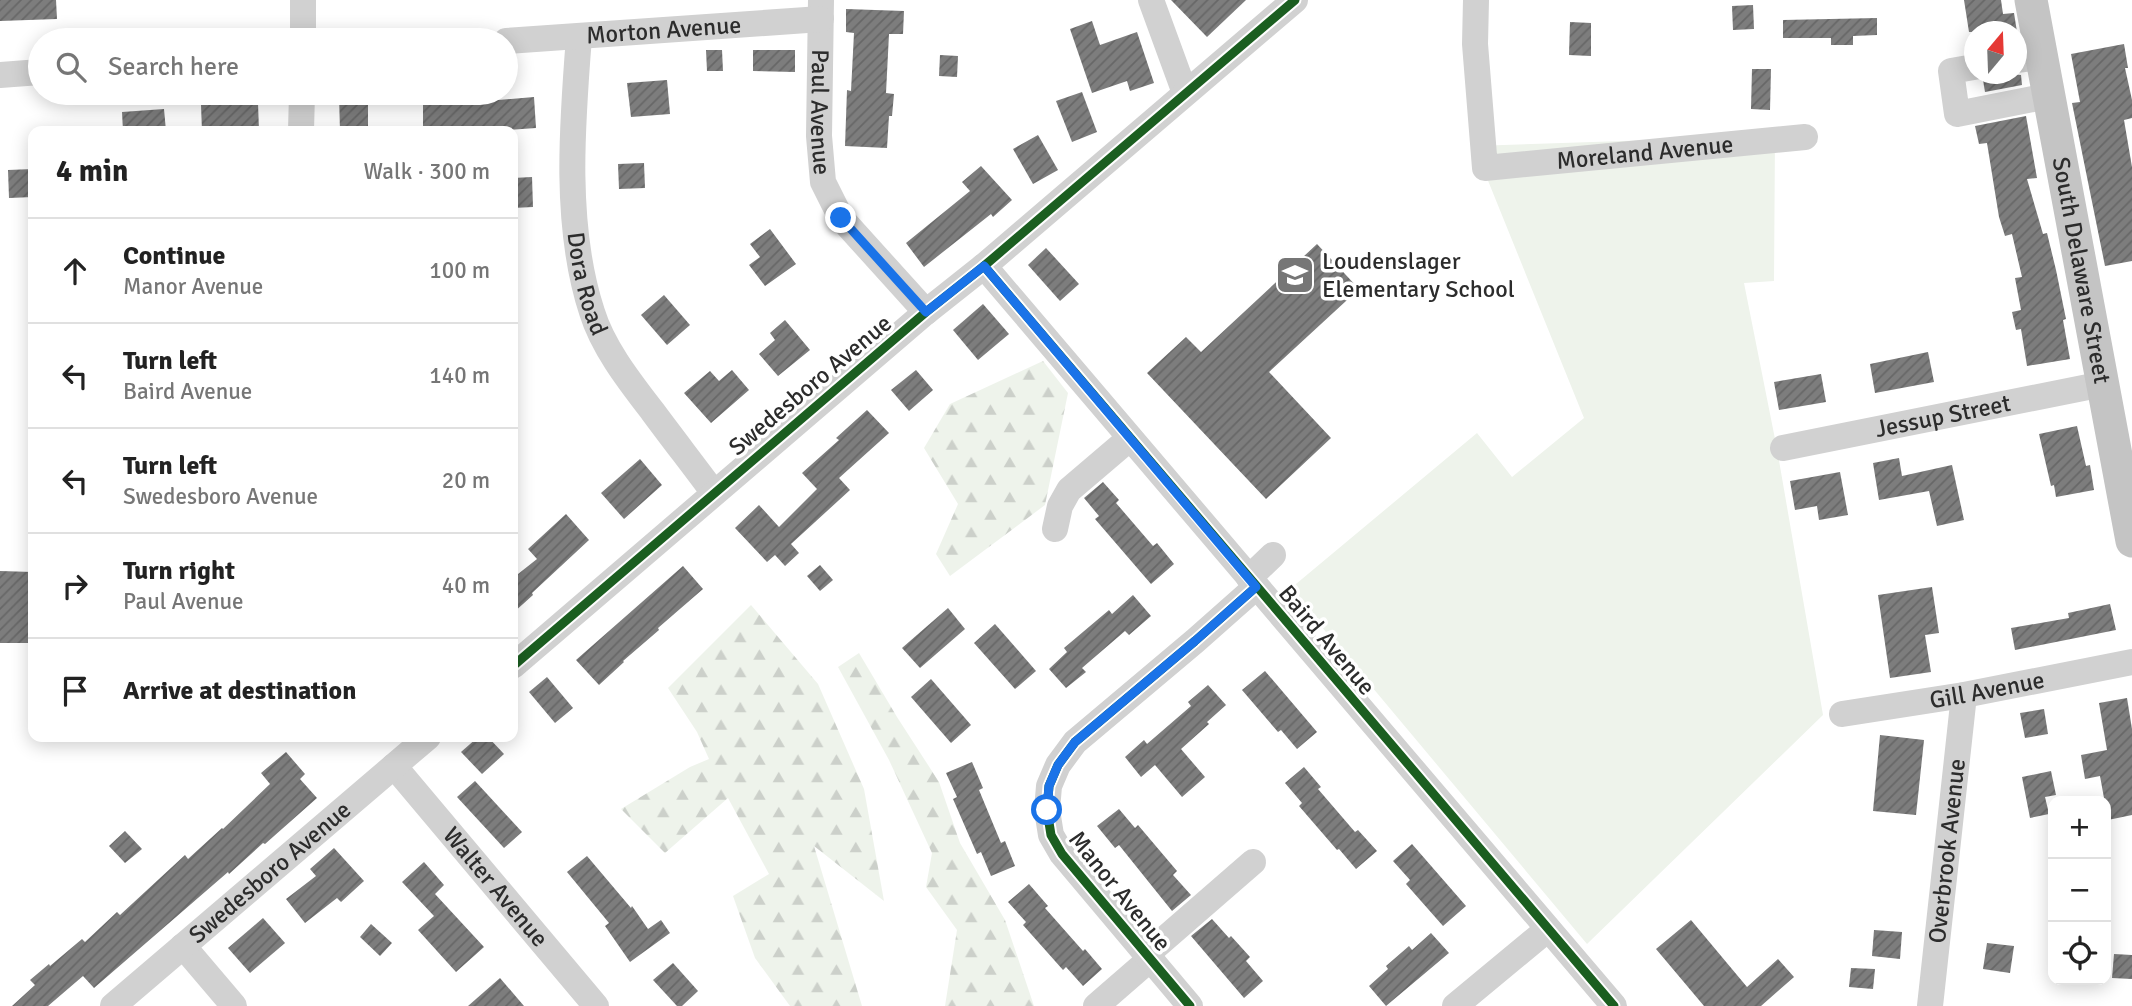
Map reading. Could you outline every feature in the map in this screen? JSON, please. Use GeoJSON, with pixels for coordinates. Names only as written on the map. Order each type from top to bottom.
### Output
{"type":"FeatureCollection","features":[{"type":"Feature","properties":{"kind":"main road","name":"South Delaware Street"},"geometry":{"type":"LineString","coordinates":[[2031,0],[2029,58],[2048,96],[2132,541]]}},
{"type":"Feature","properties":{"kind":"street"},"geometry":{"type":"LineString","coordinates":[[303,0],[303,28]]}},
{"type":"Feature","properties":{"kind":"street"},"geometry":{"type":"LineString","coordinates":[[1151,0],[1185,93]]}},
{"type":"Feature","properties":{"kind":"street","name":"Swedesboro Avenue"},"geometry":{"type":"LineString","coordinates":[[518,662],[1295,0]]}},
{"type":"Feature","properties":{"kind":"street","name":"Moreland Avenue"},"geometry":{"type":"LineString","coordinates":[[1476,0],[1475,44],[1486,168],[1805,137]]}},
{"type":"Feature","properties":{"kind":"street","name":"Morton Avenue"},"geometry":{"type":"LineString","coordinates":[[518,40],[579,37],[821,10]]}},
{"type":"Feature","properties":{"kind":"street","name":"Paul Avenue"},"geometry":{"type":"LineString","coordinates":[[821,10],[819,136],[823,182],[841,218],[926,312]]}},
{"type":"Feature","properties":{"kind":"street","name":"Dora Road"},"geometry":{"type":"LineString","coordinates":[[579,37],[572,117],[573,179],[577,248],[592,313],[621,368],[714,493]]}},
{"type":"Feature","properties":{"kind":"street"},"geometry":{"type":"LineString","coordinates":[[1964,69],[1951,71],[1957,114],[2048,96]]}},
{"type":"Feature","properties":{"kind":"street"},"geometry":{"type":"LineString","coordinates":[[0,75],[28,73]]}},
{"type":"Feature","properties":{"kind":"street"},"geometry":{"type":"LineString","coordinates":[[301,126],[302,105]]}},
{"type":"Feature","properties":{"kind":"street","name":"Baird Avenue"},"geometry":{"type":"LineString","coordinates":[[984,266],[1614,1006]]}},
{"type":"Feature","properties":{"kind":"street","name":"Jessup Street"},"geometry":{"type":"LineString","coordinates":[[1783,447],[2104,384]]}},
{"type":"Feature","properties":{"kind":"street"},"geometry":{"type":"LineString","coordinates":[[1055,529],[1060,506],[1069,490],[1130,438]]}},
{"type":"Feature","properties":{"kind":"street","name":"Manor Avenue"},"geometry":{"type":"LineString","coordinates":[[1190,1006],[1056,845],[1051,835],[1047,810],[1049,786],[1058,765],[1075,742],[1195,641],[1253,582],[1273,555]]}},
{"type":"Feature","properties":{"kind":"street","name":"Gill Avenue"},"geometry":{"type":"LineString","coordinates":[[1842,714],[1964,695],[2132,662]]}},
{"type":"Feature","properties":{"kind":"street","name":"Overbrook Avenue"},"geometry":{"type":"LineString","coordinates":[[1930,1006],[1964,695]]}},
{"type":"Feature","properties":{"kind":"street","name":"Swedesboro Avenue"},"geometry":{"type":"LineString","coordinates":[[113,1006],[422,742]]}},
{"type":"Feature","properties":{"kind":"street","name":"Walter Avenue"},"geometry":{"type":"LineString","coordinates":[[394,766],[596,1006]]}},
{"type":"Feature","properties":{"kind":"street"},"geometry":{"type":"LineString","coordinates":[[1096,1006],[1253,862]]}},
{"type":"Feature","properties":{"kind":"street"},"geometry":{"type":"LineString","coordinates":[[1455,1006],[1548,929]]}},
{"type":"Feature","properties":{"kind":"street"},"geometry":{"type":"LineString","coordinates":[[183,946],[234,1006]]}},
{"type":"Feature","properties":{"kind":"green space"},"geometry":{"type":"Polygon","coordinates":[[[1775,136],[1774,281],[1744,283],[1777,449],[1823,715],[1587,944],[1290,589],[1477,433],[1512,477],[1584,418],[1474,146],[1775,136]]]}},
{"type":"Feature","properties":{"kind":"green space"},"geometry":{"type":"Polygon","coordinates":[[[1043,361],[1068,393],[1045,505],[950,576],[936,554],[958,504],[924,448],[950,404],[1043,361]]]}},
{"type":"Feature","properties":{"kind":"green space"},"geometry":{"type":"Polygon","coordinates":[[[751,605],[818,684],[864,789],[884,901],[814,846],[862,1006],[790,1006],[755,958],[733,896],[769,874],[728,798],[665,853],[621,809],[690,767],[709,759],[697,732],[668,688],[751,605]]]}},
{"type":"Feature","properties":{"kind":"green space"},"geometry":{"type":"Polygon","coordinates":[[[859,653],[939,782],[960,843],[1005,920],[1034,1006],[945,1006],[957,930],[926,887],[932,853],[889,760],[838,667],[859,653]]]}},
{"type":"Feature","properties":{"kind":"building"},"geometry":{"type":"Polygon","coordinates":[[[0,0],[56,0],[57,19],[0,21],[0,0]]]}},
{"type":"Feature","properties":{"kind":"building"},"geometry":{"type":"Polygon","coordinates":[[[1171,0],[1246,0],[1207,37],[1171,0]]]}},
{"type":"Feature","properties":{"kind":"building"},"geometry":{"type":"Polygon","coordinates":[[[1964,0],[2001,0],[2003,14],[2014,13],[2015,21],[1967,21],[1964,0]]]}},
{"type":"Feature","properties":{"kind":"building"},"geometry":{"type":"Polygon","coordinates":[[[1753,5],[1754,29],[1733,30],[1732,6],[1753,5]]]}},
{"type":"Feature","properties":{"kind":"building"},"geometry":{"type":"Polygon","coordinates":[[[846,9],[904,11],[903,34],[889,34],[886,93],[894,94],[892,116],[889,116],[887,148],[845,146],[847,90],[851,91],[854,33],[846,32],[846,9]]]}},
{"type":"Feature","properties":{"kind":"building"},"geometry":{"type":"Polygon","coordinates":[[[1877,18],[1877,35],[1853,36],[1853,45],[1831,45],[1831,38],[1783,38],[1783,20],[1877,18]]]}},
{"type":"Feature","properties":{"kind":"building"},"geometry":{"type":"Polygon","coordinates":[[[1092,21],[1100,45],[1137,32],[1154,83],[1130,91],[1127,81],[1092,93],[1070,29],[1092,21]]]}},
{"type":"Feature","properties":{"kind":"building"},"geometry":{"type":"Polygon","coordinates":[[[1570,22],[1591,23],[1591,56],[1569,55],[1570,22]]]}},
{"type":"Feature","properties":{"kind":"building"},"geometry":{"type":"Polygon","coordinates":[[[2124,44],[2128,68],[2125,68],[2132,100],[2132,118],[2124,120],[2132,167],[2132,261],[2105,266],[2072,103],[2080,102],[2071,54],[2124,44]]]}},
{"type":"Feature","properties":{"kind":"building"},"geometry":{"type":"Polygon","coordinates":[[[706,50],[722,50],[723,71],[707,71],[706,50]]]}},
{"type":"Feature","properties":{"kind":"building"},"geometry":{"type":"Polygon","coordinates":[[[753,50],[795,50],[795,72],[753,71],[753,50]]]}},
{"type":"Feature","properties":{"kind":"building"},"geometry":{"type":"Polygon","coordinates":[[[940,55],[958,56],[957,77],[939,76],[940,55]]]}},
{"type":"Feature","properties":{"kind":"building"},"geometry":{"type":"Polygon","coordinates":[[[1752,69],[1771,69],[1770,110],[1751,109],[1752,69]]]}},
{"type":"Feature","properties":{"kind":"building"},"geometry":{"type":"Polygon","coordinates":[[[667,80],[670,114],[631,117],[627,83],[667,80]]]}},
{"type":"Feature","properties":{"kind":"building"},"geometry":{"type":"Polygon","coordinates":[[[1984,84],[2022,84],[2022,85],[1985,92],[1984,84]]]}},
{"type":"Feature","properties":{"kind":"building"},"geometry":{"type":"Polygon","coordinates":[[[1082,92],[1097,132],[1072,142],[1056,101],[1082,92]]]}},
{"type":"Feature","properties":{"kind":"building"},"geometry":{"type":"Polygon","coordinates":[[[534,97],[536,128],[423,126],[423,105],[518,105],[518,98],[534,97]]]}},
{"type":"Feature","properties":{"kind":"building"},"geometry":{"type":"Polygon","coordinates":[[[201,105],[258,105],[259,126],[202,126],[201,105]]]}},
{"type":"Feature","properties":{"kind":"building"},"geometry":{"type":"Polygon","coordinates":[[[339,105],[368,105],[368,126],[340,126],[339,105]]]}},
{"type":"Feature","properties":{"kind":"building"},"geometry":{"type":"Polygon","coordinates":[[[164,109],[166,126],[123,126],[122,112],[164,109]]]}},
{"type":"Feature","properties":{"kind":"building"},"geometry":{"type":"Polygon","coordinates":[[[2026,116],[2037,178],[2027,179],[2043,234],[2047,233],[2056,270],[2066,319],[2063,320],[2070,359],[2027,366],[2021,329],[2016,330],[2012,312],[2021,310],[2015,278],[2022,277],[2012,234],[2005,236],[1999,217],[1987,143],[1979,144],[1975,126],[2026,116]]]}},
{"type":"Feature","properties":{"kind":"building"},"geometry":{"type":"Polygon","coordinates":[[[1038,135],[1058,170],[1033,184],[1013,149],[1038,135]]]}},
{"type":"Feature","properties":{"kind":"building"},"geometry":{"type":"Polygon","coordinates":[[[644,163],[645,188],[619,189],[618,164],[644,163]]]}},
{"type":"Feature","properties":{"kind":"building"},"geometry":{"type":"Polygon","coordinates":[[[981,166],[1012,200],[924,267],[906,243],[970,191],[962,182],[981,166]]]}},
{"type":"Feature","properties":{"kind":"building"},"geometry":{"type":"Polygon","coordinates":[[[28,169],[28,197],[9,198],[8,170],[28,169]]]}},
{"type":"Feature","properties":{"kind":"building"},"geometry":{"type":"Polygon","coordinates":[[[532,177],[533,207],[518,208],[518,178],[532,177]]]}},
{"type":"Feature","properties":{"kind":"building"},"geometry":{"type":"Polygon","coordinates":[[[770,229],[796,264],[765,286],[749,265],[760,257],[750,244],[770,229]]]}},
{"type":"Feature","properties":{"kind":"building"},"geometry":{"type":"Polygon","coordinates":[[[1317,244],[1359,289],[1269,372],[1331,438],[1266,499],[1147,373],[1186,337],[1201,352],[1317,244]]]}},
{"type":"Feature","properties":{"kind":"building"},"geometry":{"type":"Polygon","coordinates":[[[1046,248],[1079,284],[1060,301],[1028,265],[1046,248]]]}},
{"type":"Feature","properties":{"kind":"building"},"geometry":{"type":"Polygon","coordinates":[[[664,295],[690,325],[667,345],[641,315],[664,295]]]}},
{"type":"Feature","properties":{"kind":"building"},"geometry":{"type":"Polygon","coordinates":[[[983,304],[1009,334],[978,360],[953,330],[983,304]]]}},
{"type":"Feature","properties":{"kind":"building"},"geometry":{"type":"Polygon","coordinates":[[[785,320],[810,350],[778,376],[759,354],[775,340],[770,333],[785,320]]]}},
{"type":"Feature","properties":{"kind":"building"},"geometry":{"type":"Polygon","coordinates":[[[1928,352],[1934,382],[1875,393],[1870,364],[1928,352]]]}},
{"type":"Feature","properties":{"kind":"building"},"geometry":{"type":"Polygon","coordinates":[[[732,370],[749,390],[711,423],[684,393],[710,371],[719,381],[732,370]]]}},
{"type":"Feature","properties":{"kind":"building"},"geometry":{"type":"Polygon","coordinates":[[[916,370],[933,390],[909,411],[891,390],[916,370]]]}},
{"type":"Feature","properties":{"kind":"building"},"geometry":{"type":"Polygon","coordinates":[[[1821,374],[1826,402],[1779,410],[1774,382],[1821,374]]]}},
{"type":"Feature","properties":{"kind":"building"},"geometry":{"type":"Polygon","coordinates":[[[867,410],[889,433],[839,478],[850,490],[791,544],[799,553],[785,566],[775,555],[767,562],[735,528],[759,505],[779,527],[817,489],[802,473],[867,410]]]}},
{"type":"Feature","properties":{"kind":"building"},"geometry":{"type":"Polygon","coordinates":[[[2077,426],[2086,466],[2090,465],[2094,490],[2056,497],[2039,434],[2077,426]]]}},
{"type":"Feature","properties":{"kind":"building"},"geometry":{"type":"Polygon","coordinates":[[[1899,458],[1902,476],[1952,465],[1964,520],[1937,526],[1929,491],[1879,500],[1873,463],[1899,458]]]}},
{"type":"Feature","properties":{"kind":"building"},"geometry":{"type":"Polygon","coordinates":[[[640,459],[662,485],[624,519],[601,493],[640,459]]]}},
{"type":"Feature","properties":{"kind":"building"},"geometry":{"type":"Polygon","coordinates":[[[1840,472],[1848,515],[1819,520],[1817,506],[1795,510],[1790,481],[1840,472]]]}},
{"type":"Feature","properties":{"kind":"building"},"geometry":{"type":"Polygon","coordinates":[[[1103,482],[1119,500],[1116,503],[1153,546],[1157,543],[1174,564],[1151,584],[1095,519],[1099,516],[1084,498],[1103,482]]]}},
{"type":"Feature","properties":{"kind":"building"},"geometry":{"type":"Polygon","coordinates":[[[566,514],[589,540],[518,608],[518,574],[537,559],[528,549],[566,514]]]}},
{"type":"Feature","properties":{"kind":"building"},"geometry":{"type":"Polygon","coordinates":[[[820,565],[833,580],[820,591],[807,576],[820,565]]]}},
{"type":"Feature","properties":{"kind":"building"},"geometry":{"type":"Polygon","coordinates":[[[683,566],[703,589],[599,685],[576,660],[683,566]]]}},
{"type":"Feature","properties":{"kind":"building"},"geometry":{"type":"Polygon","coordinates":[[[0,571],[28,572],[28,643],[0,643],[0,571]]]}},
{"type":"Feature","properties":{"kind":"building"},"geometry":{"type":"Polygon","coordinates":[[[1932,587],[1939,633],[1925,635],[1931,672],[1890,678],[1878,595],[1932,587]]]}},
{"type":"Feature","properties":{"kind":"building"},"geometry":{"type":"Polygon","coordinates":[[[1133,595],[1151,616],[1129,635],[1125,631],[1082,668],[1086,672],[1066,688],[1049,669],[1067,652],[1064,648],[1109,610],[1112,614],[1133,595]]]}},
{"type":"Feature","properties":{"kind":"building"},"geometry":{"type":"Polygon","coordinates":[[[2110,604],[2116,630],[2015,650],[2011,628],[2069,618],[2068,613],[2110,604]]]}},
{"type":"Feature","properties":{"kind":"building"},"geometry":{"type":"Polygon","coordinates":[[[948,608],[965,629],[920,668],[902,648],[948,608]]]}},
{"type":"Feature","properties":{"kind":"building"},"geometry":{"type":"Polygon","coordinates":[[[995,624],[1036,671],[1015,689],[974,643],[995,624]]]}},
{"type":"Feature","properties":{"kind":"building"},"geometry":{"type":"Polygon","coordinates":[[[1265,671],[1317,732],[1297,749],[1281,730],[1278,732],[1242,690],[1265,671]]]}},
{"type":"Feature","properties":{"kind":"building"},"geometry":{"type":"Polygon","coordinates":[[[547,677],[573,708],[555,723],[529,692],[547,677]]]}},
{"type":"Feature","properties":{"kind":"building"},"geometry":{"type":"Polygon","coordinates":[[[931,679],[971,725],[951,743],[911,697],[931,679]]]}},
{"type":"Feature","properties":{"kind":"building"},"geometry":{"type":"Polygon","coordinates":[[[1208,685],[1226,705],[1181,749],[1205,777],[1182,797],[1155,765],[1141,777],[1125,757],[1144,740],[1147,744],[1191,706],[1188,702],[1208,685]]]}},
{"type":"Feature","properties":{"kind":"building"},"geometry":{"type":"Polygon","coordinates":[[[2127,698],[2132,729],[2132,815],[2111,819],[2111,796],[2104,796],[2100,776],[2085,779],[2081,755],[2107,750],[2099,703],[2127,698]]]}},
{"type":"Feature","properties":{"kind":"building"},"geometry":{"type":"Polygon","coordinates":[[[2044,709],[2048,734],[2025,738],[2020,713],[2044,709]]]}},
{"type":"Feature","properties":{"kind":"building"},"geometry":{"type":"Polygon","coordinates":[[[1880,735],[1924,740],[1916,815],[1873,811],[1880,735]]]}},
{"type":"Feature","properties":{"kind":"building"},"geometry":{"type":"Polygon","coordinates":[[[472,742],[493,742],[504,754],[482,774],[461,752],[472,742]]]}},
{"type":"Feature","properties":{"kind":"building"},"geometry":{"type":"Polygon","coordinates":[[[286,752],[305,774],[300,779],[317,798],[94,988],[83,976],[48,1006],[12,1006],[35,985],[30,980],[49,964],[50,966],[82,939],[85,942],[117,912],[120,915],[185,855],[188,859],[223,829],[270,784],[261,773],[286,752]]]}},
{"type":"Feature","properties":{"kind":"building"},"geometry":{"type":"Polygon","coordinates":[[[972,762],[983,788],[979,790],[1001,843],[1005,841],[1015,866],[991,876],[981,852],[977,854],[953,799],[957,797],[946,773],[972,762]]]}},
{"type":"Feature","properties":{"kind":"building"},"geometry":{"type":"Polygon","coordinates":[[[1304,767],[1321,787],[1318,789],[1355,832],[1358,830],[1377,851],[1356,869],[1299,806],[1302,803],[1285,783],[1304,767]]]}},
{"type":"Feature","properties":{"kind":"building"},"geometry":{"type":"Polygon","coordinates":[[[2051,771],[2056,795],[2045,797],[2048,814],[2030,818],[2022,777],[2051,771]]]}},
{"type":"Feature","properties":{"kind":"building"},"geometry":{"type":"Polygon","coordinates":[[[475,781],[522,832],[504,848],[457,797],[475,781]]]}},
{"type":"Feature","properties":{"kind":"building"},"geometry":{"type":"Polygon","coordinates":[[[1119,809],[1135,828],[1138,825],[1177,871],[1173,875],[1191,895],[1172,911],[1119,845],[1115,848],[1097,826],[1119,809]]]}},
{"type":"Feature","properties":{"kind":"building"},"geometry":{"type":"Polygon","coordinates":[[[125,831],[142,849],[125,863],[109,846],[125,831]]]}},
{"type":"Feature","properties":{"kind":"building"},"geometry":{"type":"Polygon","coordinates":[[[1412,844],[1466,906],[1443,926],[1406,884],[1410,880],[1393,861],[1412,844]]]}},
{"type":"Feature","properties":{"kind":"building"},"geometry":{"type":"Polygon","coordinates":[[[334,848],[364,881],[341,902],[337,898],[305,923],[286,899],[316,876],[310,869],[334,848]]]}},
{"type":"Feature","properties":{"kind":"building"},"geometry":{"type":"Polygon","coordinates":[[[587,856],[631,908],[632,906],[648,929],[661,920],[670,933],[630,962],[605,926],[609,923],[567,872],[587,856]]]}},
{"type":"Feature","properties":{"kind":"building"},"geometry":{"type":"Polygon","coordinates":[[[424,862],[444,885],[435,894],[484,947],[456,972],[418,930],[434,916],[402,882],[424,862]]]}},
{"type":"Feature","properties":{"kind":"building"},"geometry":{"type":"Polygon","coordinates":[[[1029,884],[1048,906],[1045,908],[1102,969],[1083,986],[1066,967],[1063,970],[1023,925],[1026,922],[1008,902],[1029,884]]]}},
{"type":"Feature","properties":{"kind":"building"},"geometry":{"type":"Polygon","coordinates":[[[263,918],[285,943],[250,973],[228,948],[263,918]]]}},
{"type":"Feature","properties":{"kind":"building"},"geometry":{"type":"Polygon","coordinates":[[[1212,919],[1250,957],[1246,961],[1263,981],[1244,998],[1191,936],[1212,919]]]}},
{"type":"Feature","properties":{"kind":"building"},"geometry":{"type":"Polygon","coordinates":[[[1691,920],[1747,987],[1778,959],[1794,977],[1761,1006],[1704,1006],[1656,949],[1691,920]]]}},
{"type":"Feature","properties":{"kind":"building"},"geometry":{"type":"Polygon","coordinates":[[[371,924],[392,943],[380,956],[360,937],[371,924]]]}},
{"type":"Feature","properties":{"kind":"building"},"geometry":{"type":"Polygon","coordinates":[[[1874,930],[1902,932],[1900,959],[1872,956],[1874,930]]]}},
{"type":"Feature","properties":{"kind":"building"},"geometry":{"type":"Polygon","coordinates":[[[1431,933],[1449,953],[1386,1006],[1369,986],[1388,969],[1386,966],[1409,946],[1412,950],[1431,933]]]}},
{"type":"Feature","properties":{"kind":"building"},"geometry":{"type":"Polygon","coordinates":[[[1987,943],[2014,946],[2010,973],[1983,969],[1987,943]]]}},
{"type":"Feature","properties":{"kind":"building"},"geometry":{"type":"Polygon","coordinates":[[[2114,954],[2132,955],[2132,979],[2112,978],[2114,954]]]}},
{"type":"Feature","properties":{"kind":"building"},"geometry":{"type":"Polygon","coordinates":[[[673,963],[698,991],[682,1006],[677,1006],[653,980],[673,963]]]}},
{"type":"Feature","properties":{"kind":"building"},"geometry":{"type":"Polygon","coordinates":[[[1851,968],[1875,969],[1873,989],[1849,987],[1851,968]]]}},
{"type":"Feature","properties":{"kind":"building"},"geometry":{"type":"Polygon","coordinates":[[[500,978],[524,1006],[468,1006],[500,978]]]}},
{"type":"Feature","properties":{"kind":"cycle path"},"geometry":{"type":"LineString","coordinates":[[518,662],[1295,0]]}},
{"type":"Feature","properties":{"kind":"cycle path"},"geometry":{"type":"LineString","coordinates":[[984,266],[1614,1006]]}},
{"type":"Feature","properties":{"kind":"cycle path"},"geometry":{"type":"LineString","coordinates":[[1190,1006],[1062,854],[1051,835],[1047,810],[1049,786],[1058,765],[1075,742],[1256,587]]}},
{"type":"Feature","properties":{"kind":"place","name":"Loudenslager Elementary School"},"geometry":{"type":"Point","coordinates":[1295,275]}},
{"type":"Feature","properties":{"kind":"route"},"geometry":{"type":"LineString","coordinates":[[841,218],[926,312],[984,266],[1256,587],[1075,742],[1058,765],[1049,786],[1047,810]]}}]}
